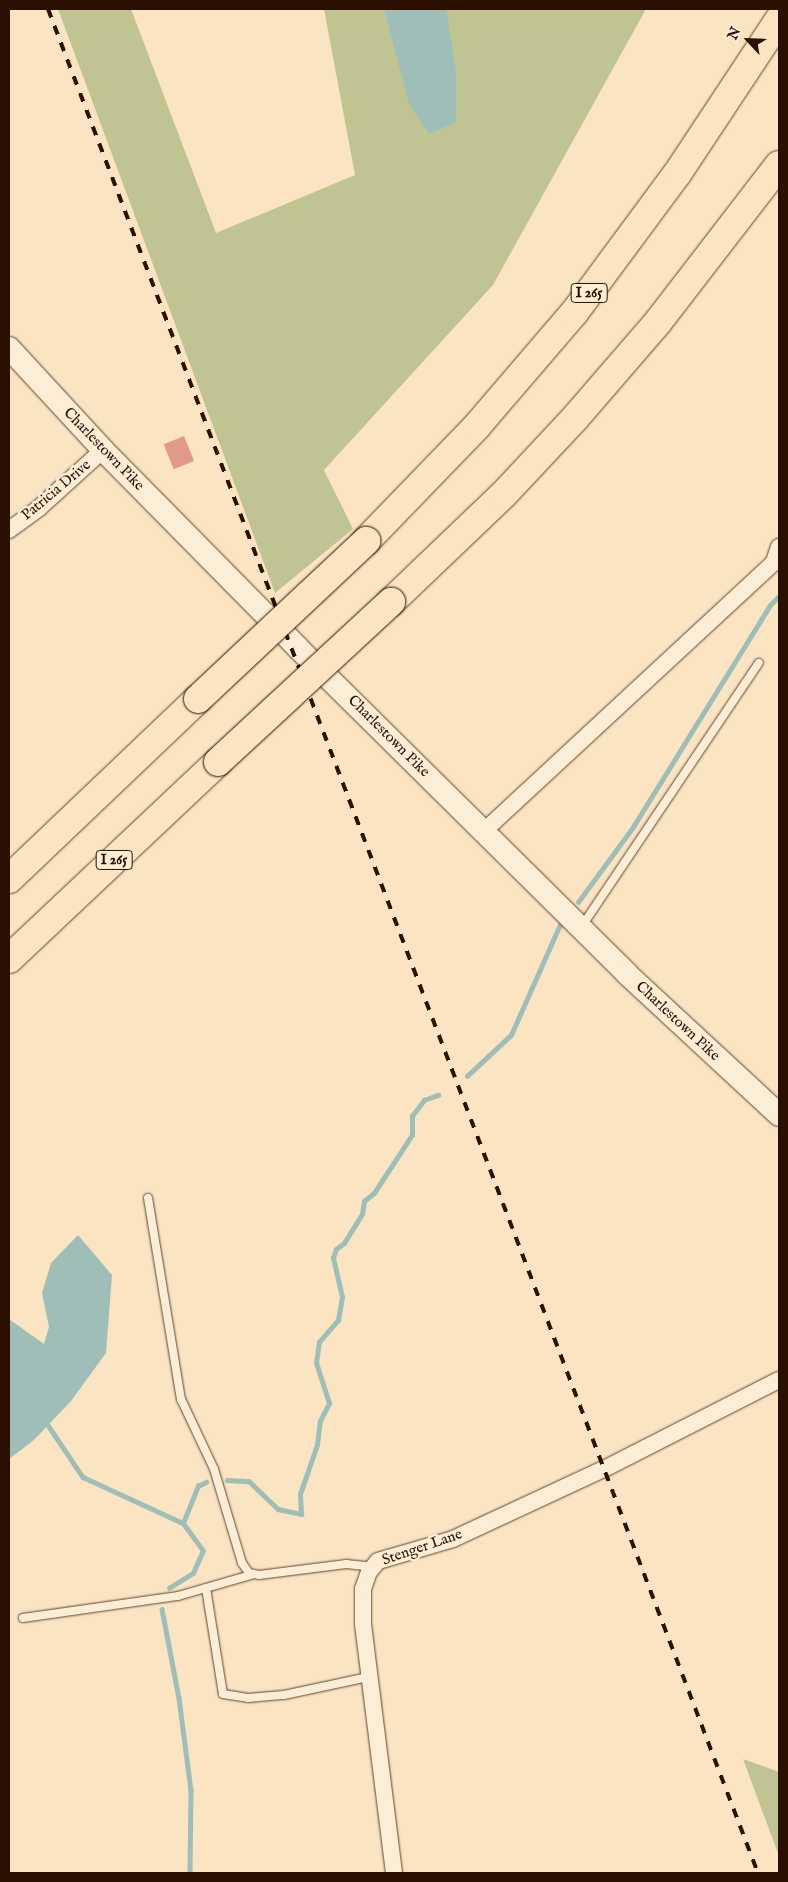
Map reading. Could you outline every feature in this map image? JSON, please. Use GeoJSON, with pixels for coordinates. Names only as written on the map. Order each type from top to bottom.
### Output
{"type":"FeatureCollection","features":[{"type":"Feature","properties":{"kind":"highway","name":"I 265"},"geometry":{"type":"LineString","coordinates":[[9,879],[366,541],[478,426],[574,313],[677,174],[779,20]]}},
{"type":"Feature","properties":{"kind":"highway","name":"I 265"},"geometry":{"type":"LineString","coordinates":[[9,959],[504,494],[576,416],[658,322],[779,166]]}},
{"type":"Feature","properties":{"kind":"street","name":"Charlestown Pike"},"geometry":{"type":"LineString","coordinates":[[9,348],[103,450],[581,928],[779,1115]]}},
{"type":"Feature","properties":{"kind":"street","name":"Patricia Drive"},"geometry":{"type":"LineString","coordinates":[[9,530],[39,508],[103,450]]}},
{"type":"Feature","properties":{"kind":"street"},"geometry":{"type":"LineString","coordinates":[[484,831],[774,562],[779,547]]}},
{"type":"Feature","properties":{"kind":"street","name":"Stenger Lane"},"geometry":{"type":"LineString","coordinates":[[394,1873],[368,1677],[363,1589],[373,1567],[378,1561],[395,1554],[462,1535],[604,1469],[779,1380]]}},
{"type":"Feature","properties":{"kind":"lane"},"geometry":{"type":"LineString","coordinates":[[581,928],[759,664]]}},
{"type":"Feature","properties":{"kind":"lane"},"geometry":{"type":"LineString","coordinates":[[148,1198],[181,1399],[214,1469],[242,1563],[249,1573],[254,1574]]}},
{"type":"Feature","properties":{"kind":"lane"},"geometry":{"type":"LineString","coordinates":[[23,1618],[158,1599],[254,1574],[346,1564],[373,1567]]}},
{"type":"Feature","properties":{"kind":"lane"},"geometry":{"type":"LineString","coordinates":[[206,1588],[223,1694],[248,1698],[284,1695],[368,1677]]}},
{"type":"Feature","properties":{"kind":"green space"},"geometry":{"type":"Polygon","coordinates":[[[58,9],[131,9],[216,233],[355,175],[324,9],[646,9],[493,285],[324,470],[353,529],[275,593],[58,9]]]}},
{"type":"Feature","properties":{"kind":"green space"},"geometry":{"type":"Polygon","coordinates":[[[743,1759],[779,1772],[779,1856],[743,1759]]]}},
{"type":"Feature","properties":{"kind":"water"},"geometry":{"type":"Polygon","coordinates":[[[384,9],[446,9],[456,72],[456,122],[429,134],[409,104],[384,9]]]}},
{"type":"Feature","properties":{"kind":"water"},"geometry":{"type":"Polygon","coordinates":[[[78,1235],[112,1275],[106,1353],[71,1401],[34,1440],[9,1459],[9,1319],[44,1344],[49,1327],[42,1293],[51,1263],[78,1235]]]}},
{"type":"Feature","properties":{"kind":"building"},"geometry":{"type":"Polygon","coordinates":[[[184,436],[194,461],[174,469],[164,444],[184,436]]]}},
{"type":"Feature","properties":{"kind":"waterway"},"geometry":{"type":"LineString","coordinates":[[578,902],[633,827],[770,605],[779,596]]}},
{"type":"Feature","properties":{"kind":"waterway"},"geometry":{"type":"LineString","coordinates":[[467,1076],[511,1035],[562,920]]}},
{"type":"Feature","properties":{"kind":"waterway"},"geometry":{"type":"LineString","coordinates":[[227,1480],[249,1481],[278,1509],[301,1514],[300,1494],[317,1445],[320,1421],[329,1403],[316,1363],[319,1342],[338,1320],[342,1297],[333,1258],[336,1249],[344,1243],[362,1214],[364,1201],[374,1193],[412,1135],[412,1116],[424,1100],[438,1095]]}},
{"type":"Feature","properties":{"kind":"waterway"},"geometry":{"type":"LineString","coordinates":[[48,1425],[83,1477],[183,1523]]}},
{"type":"Feature","properties":{"kind":"waterway"},"geometry":{"type":"LineString","coordinates":[[169,1588],[193,1573],[203,1551],[183,1523],[198,1486],[206,1482]]}},
{"type":"Feature","properties":{"kind":"waterway"},"geometry":{"type":"LineString","coordinates":[[162,1609],[179,1698],[191,1790],[190,1873]]}},
{"type":"Feature","properties":{"kind":"railway"},"geometry":{"type":"LineString","coordinates":[[48,9],[758,1873]]}}]}
